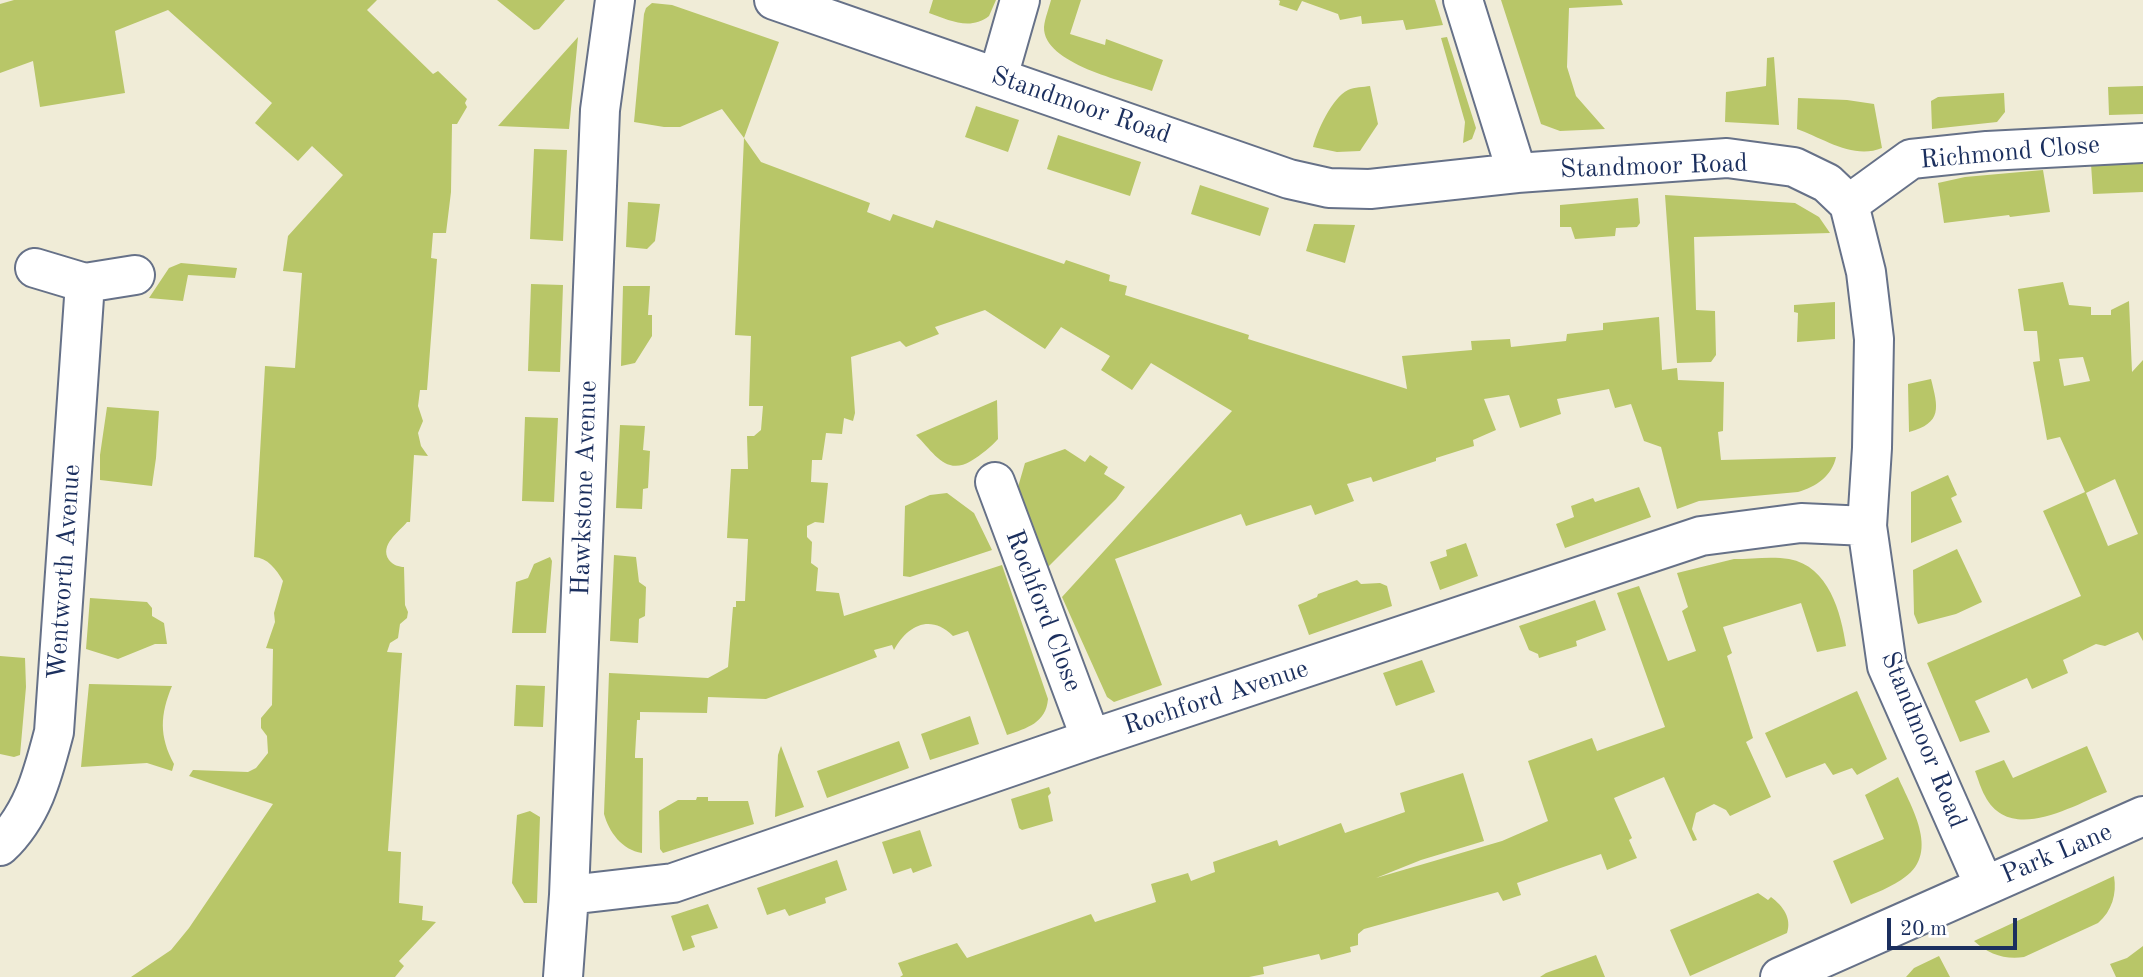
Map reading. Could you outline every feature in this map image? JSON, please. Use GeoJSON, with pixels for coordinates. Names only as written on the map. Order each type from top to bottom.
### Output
{"type":"FeatureCollection","features":[{"type":"Feature","properties":{"kind":"street","name":"Hawkstone Avenue"},"geometry":{"type":"LineString","coordinates":[[563,977],[569,895],[600,110],[615,0]]}},
{"type":"Feature","properties":{"kind":"street","name":"Standmoor Road"},"geometry":{"type":"LineString","coordinates":[[774,0],[1289,179],[1329,188],[1370,189],[1517,173],[1727,158],[1794,167],[1827,183],[1849,204],[1866,272],[1874,339],[1867,526],[1887,666],[1984,885]]}},
{"type":"Feature","properties":{"kind":"street"},"geometry":{"type":"LineString","coordinates":[[998,77],[1020,0]]}},
{"type":"Feature","properties":{"kind":"street"},"geometry":{"type":"LineString","coordinates":[[1463,0],[1517,173]]}},
{"type":"Feature","properties":{"kind":"street","name":"Richmond Close"},"geometry":{"type":"LineString","coordinates":[[1849,204],[1911,159],[1987,151],[2143,142]]}},
{"type":"Feature","properties":{"kind":"street"},"geometry":{"type":"LineString","coordinates":[[35,268],[85,283],[135,275]]}},
{"type":"Feature","properties":{"kind":"street","name":"Wentworth Avenue"},"geometry":{"type":"LineString","coordinates":[[0,846],[35,798],[54,732],[85,283]]}},
{"type":"Feature","properties":{"kind":"street","name":"Rochford Close"},"geometry":{"type":"LineString","coordinates":[[995,482],[1091,739]]}},
{"type":"Feature","properties":{"kind":"street","name":"Rochford Avenue"},"geometry":{"type":"LineString","coordinates":[[569,895],[673,883],[1091,739],[1700,536],[1801,523],[1867,526]]}},
{"type":"Feature","properties":{"kind":"street","name":"Park Lane"},"geometry":{"type":"LineString","coordinates":[[1780,977],[2143,816]]}},
{"type":"Feature","properties":{"kind":"green space"},"geometry":{"type":"Polygon","coordinates":[[[14,0],[377,0],[367,10],[433,74],[438,71],[467,99],[467,107],[457,124],[452,124],[451,192],[446,233],[433,233],[431,258],[437,259],[427,390],[420,390],[418,406],[423,421],[418,433],[421,446],[428,456],[414,455],[410,522],[395,534],[386,549],[391,562],[404,567],[405,605],[408,612],[407,618],[400,624],[398,638],[390,643],[387,652],[402,653],[388,851],[401,852],[399,903],[423,906],[422,920],[436,922],[399,961],[404,966],[395,977],[131,977],[171,950],[189,928],[273,804],[189,776],[193,770],[248,772],[256,768],[268,753],[267,736],[261,728],[261,718],[272,705],[273,649],[266,648],[275,622],[274,613],[283,581],[271,565],[254,557],[265,366],[295,368],[302,273],[283,271],[288,236],[343,175],[312,146],[298,161],[255,123],[272,103],[168,10],[115,31],[125,93],[40,107],[33,61],[0,73],[0,4],[14,0]]]}},
{"type":"Feature","properties":{"kind":"green space"},"geometry":{"type":"Polygon","coordinates":[[[497,0],[565,0],[539,29],[534,30],[497,0]]]}},
{"type":"Feature","properties":{"kind":"green space"},"geometry":{"type":"Polygon","coordinates":[[[933,0],[996,0],[989,16],[974,23],[967,23],[929,13],[933,0]]]}},
{"type":"Feature","properties":{"kind":"green space"},"geometry":{"type":"Polygon","coordinates":[[[1051,0],[1081,0],[1070,34],[1105,45],[1106,39],[1163,60],[1152,91],[1088,69],[1057,51],[1047,40],[1044,27],[1051,0]]]}},
{"type":"Feature","properties":{"kind":"green space"},"geometry":{"type":"Polygon","coordinates":[[[1278,0],[1435,0],[1443,25],[1406,30],[1403,20],[1362,24],[1361,16],[1340,20],[1338,14],[1302,1],[1297,11],[1279,5],[1278,0]]]}},
{"type":"Feature","properties":{"kind":"green space"},"geometry":{"type":"Polygon","coordinates":[[[1501,0],[1621,0],[1623,5],[1569,8],[1567,67],[1576,96],[1605,129],[1560,131],[1541,124],[1501,0]]]}},
{"type":"Feature","properties":{"kind":"green space"},"geometry":{"type":"Polygon","coordinates":[[[652,3],[672,5],[779,42],[744,138],[722,109],[680,127],[634,122],[644,14],[652,3]]]}},
{"type":"Feature","properties":{"kind":"green space"},"geometry":{"type":"Polygon","coordinates":[[[578,37],[569,129],[498,126],[578,37]]]}},
{"type":"Feature","properties":{"kind":"green space"},"geometry":{"type":"Polygon","coordinates":[[[1447,37],[1476,128],[1472,139],[1463,143],[1465,122],[1441,38],[1447,37]]]}},
{"type":"Feature","properties":{"kind":"green space"},"geometry":{"type":"Polygon","coordinates":[[[1774,57],[1779,125],[1725,122],[1726,92],[1766,86],[1767,58],[1774,57]]]}},
{"type":"Feature","properties":{"kind":"green space"},"geometry":{"type":"Polygon","coordinates":[[[1370,86],[1378,124],[1360,151],[1337,152],[1313,147],[1336,100],[1348,90],[1370,86]]]}},
{"type":"Feature","properties":{"kind":"green space"},"geometry":{"type":"Polygon","coordinates":[[[2143,86],[2143,114],[2109,115],[2108,87],[2143,86]]]}},
{"type":"Feature","properties":{"kind":"green space"},"geometry":{"type":"Polygon","coordinates":[[[2004,93],[2005,112],[1997,122],[1932,129],[1931,101],[1938,97],[2004,93]]]}},
{"type":"Feature","properties":{"kind":"green space"},"geometry":{"type":"Polygon","coordinates":[[[1798,98],[1874,104],[1882,148],[1871,151],[1849,150],[1797,129],[1798,98]]]}},
{"type":"Feature","properties":{"kind":"green space"},"geometry":{"type":"Polygon","coordinates":[[[976,106],[1019,120],[1008,152],[965,137],[976,106]]]}},
{"type":"Feature","properties":{"kind":"green space"},"geometry":{"type":"Polygon","coordinates":[[[1058,135],[1141,162],[1130,196],[1047,169],[1058,135]]]}},
{"type":"Feature","properties":{"kind":"green space"},"geometry":{"type":"Polygon","coordinates":[[[744,138],[761,162],[870,203],[867,212],[890,221],[893,214],[933,228],[936,220],[1064,264],[1066,260],[1110,275],[1109,281],[1127,286],[1125,295],[1249,335],[1248,339],[1407,389],[1402,356],[1472,350],[1471,341],[1510,339],[1511,347],[1566,341],[1567,334],[1603,330],[1603,323],[1659,317],[1662,370],[1677,368],[1678,380],[1724,382],[1723,431],[1718,432],[1721,460],[1836,457],[1834,464],[1817,484],[1805,490],[1699,501],[1677,509],[1661,447],[1644,441],[1631,404],[1615,408],[1609,389],[1557,399],[1561,414],[1520,428],[1509,395],[1484,399],[1496,430],[1473,440],[1474,446],[1436,458],[1436,461],[1373,482],[1371,477],[1347,484],[1354,501],[1315,515],[1311,505],[1246,526],[1241,514],[1115,559],[1162,685],[1114,702],[1107,697],[1062,597],[1232,411],[1151,363],[1132,390],[1101,370],[1110,356],[1061,327],[1045,349],[985,310],[935,327],[939,334],[906,347],[900,341],[851,357],[855,413],[853,421],[844,418],[842,434],[826,433],[822,460],[812,460],[811,482],[828,483],[824,523],[815,522],[807,526],[807,537],[812,542],[811,563],[818,568],[816,591],[839,593],[844,616],[1002,565],[1048,699],[1044,714],[1022,730],[1007,735],[968,631],[953,636],[936,625],[928,624],[920,625],[905,634],[894,650],[892,645],[874,650],[877,657],[766,699],[708,697],[707,713],[640,712],[640,720],[637,720],[635,758],[643,758],[642,853],[635,851],[617,839],[604,814],[609,673],[708,678],[728,667],[733,607],[736,607],[736,601],[745,601],[748,539],[727,538],[731,469],[748,469],[747,436],[754,436],[761,430],[763,406],[749,406],[751,336],[735,335],[744,138]]]}},
{"type":"Feature","properties":{"kind":"green space"},"geometry":{"type":"Polygon","coordinates":[[[534,149],[567,150],[563,241],[530,239],[534,149]]]}},
{"type":"Feature","properties":{"kind":"green space"},"geometry":{"type":"Polygon","coordinates":[[[2143,163],[2143,192],[2093,194],[2091,164],[2143,163]]]}},
{"type":"Feature","properties":{"kind":"green space"},"geometry":{"type":"Polygon","coordinates":[[[2043,170],[2050,212],[1944,223],[1938,183],[1965,177],[2043,170]]]}},
{"type":"Feature","properties":{"kind":"green space"},"geometry":{"type":"Polygon","coordinates":[[[1200,185],[1269,208],[1260,236],[1191,214],[1200,185]]]}},
{"type":"Feature","properties":{"kind":"green space"},"geometry":{"type":"Polygon","coordinates":[[[1665,195],[1795,203],[1819,217],[1830,233],[1694,237],[1696,310],[1715,311],[1716,355],[1711,362],[1677,363],[1665,195]]]}},
{"type":"Feature","properties":{"kind":"green space"},"geometry":{"type":"Polygon","coordinates":[[[1638,198],[1640,223],[1637,227],[1616,228],[1615,236],[1575,239],[1571,227],[1560,227],[1560,205],[1638,198]]]}},
{"type":"Feature","properties":{"kind":"green space"},"geometry":{"type":"Polygon","coordinates":[[[628,202],[660,204],[655,241],[647,249],[626,247],[628,202]]]}},
{"type":"Feature","properties":{"kind":"green space"},"geometry":{"type":"Polygon","coordinates":[[[1314,224],[1355,225],[1345,263],[1306,251],[1314,224]]]}},
{"type":"Feature","properties":{"kind":"green space"},"geometry":{"type":"Polygon","coordinates":[[[181,263],[237,268],[235,278],[188,275],[183,301],[149,298],[169,268],[181,263]]]}},
{"type":"Feature","properties":{"kind":"green space"},"geometry":{"type":"Polygon","coordinates":[[[2063,282],[2069,305],[2091,307],[2091,315],[2111,315],[2111,310],[2129,301],[2132,372],[2143,360],[2143,641],[2138,632],[2105,646],[2096,644],[2063,660],[2068,673],[2032,689],[2027,678],[1975,701],[1990,732],[1960,742],[1927,663],[2081,596],[2043,511],[2085,492],[2060,437],[2047,440],[2033,362],[2040,361],[2037,331],[2024,331],[2018,289],[2063,282]],[[2083,357],[2059,359],[2064,386],[2090,381],[2083,357]],[[2115,479],[2086,493],[2108,546],[2138,534],[2115,479]]]}},
{"type":"Feature","properties":{"kind":"green space"},"geometry":{"type":"Polygon","coordinates":[[[531,284],[563,285],[560,372],[528,371],[531,284]]]}},
{"type":"Feature","properties":{"kind":"green space"},"geometry":{"type":"Polygon","coordinates":[[[623,286],[650,286],[648,315],[652,315],[652,336],[635,363],[621,366],[623,286]]]}},
{"type":"Feature","properties":{"kind":"green space"},"geometry":{"type":"Polygon","coordinates":[[[1835,302],[1835,339],[1797,342],[1798,313],[1794,312],[1794,305],[1835,302]]]}},
{"type":"Feature","properties":{"kind":"green space"},"geometry":{"type":"Polygon","coordinates":[[[1931,379],[1936,406],[1933,419],[1909,432],[1908,384],[1931,379]]]}},
{"type":"Feature","properties":{"kind":"green space"},"geometry":{"type":"Polygon","coordinates":[[[997,400],[998,439],[962,465],[947,464],[916,435],[997,400]]]}},
{"type":"Feature","properties":{"kind":"green space"},"geometry":{"type":"Polygon","coordinates":[[[107,407],[159,411],[152,486],[100,480],[100,455],[107,407]]]}},
{"type":"Feature","properties":{"kind":"green space"},"geometry":{"type":"Polygon","coordinates":[[[525,417],[558,418],[554,502],[522,501],[525,417]]]}},
{"type":"Feature","properties":{"kind":"green space"},"geometry":{"type":"Polygon","coordinates":[[[620,425],[645,426],[643,450],[650,451],[648,488],[643,489],[642,509],[616,508],[620,425]]]}},
{"type":"Feature","properties":{"kind":"green space"},"geometry":{"type":"Polygon","coordinates":[[[1065,449],[1085,462],[1090,455],[1108,467],[1104,474],[1125,487],[1048,567],[1018,497],[1018,487],[1025,463],[1065,449]]]}},
{"type":"Feature","properties":{"kind":"green space"},"geometry":{"type":"Polygon","coordinates":[[[1948,475],[1957,495],[1951,498],[1962,522],[1911,543],[1911,492],[1948,475]]]}},
{"type":"Feature","properties":{"kind":"green space"},"geometry":{"type":"Polygon","coordinates":[[[1639,487],[1651,517],[1565,548],[1556,524],[1574,517],[1571,506],[1593,498],[1595,502],[1639,487]]]}},
{"type":"Feature","properties":{"kind":"green space"},"geometry":{"type":"Polygon","coordinates":[[[947,493],[974,513],[992,550],[910,577],[903,576],[905,506],[930,495],[947,493]]]}},
{"type":"Feature","properties":{"kind":"green space"},"geometry":{"type":"Polygon","coordinates":[[[1466,543],[1478,576],[1440,590],[1430,562],[1447,556],[1446,550],[1466,543]]]}},
{"type":"Feature","properties":{"kind":"green space"},"geometry":{"type":"Polygon","coordinates":[[[1957,549],[1982,602],[1956,614],[1918,624],[1914,614],[1913,570],[1957,549]]]}},
{"type":"Feature","properties":{"kind":"green space"},"geometry":{"type":"Polygon","coordinates":[[[614,555],[636,557],[639,582],[646,587],[645,616],[639,619],[638,643],[610,641],[614,555]]]}},
{"type":"Feature","properties":{"kind":"green space"},"geometry":{"type":"Polygon","coordinates":[[[550,557],[552,561],[546,633],[512,633],[516,582],[528,578],[534,564],[550,557]]]}},
{"type":"Feature","properties":{"kind":"green space"},"geometry":{"type":"Polygon","coordinates":[[[1734,559],[1789,559],[1803,563],[1814,571],[1831,593],[1841,619],[1846,646],[1817,652],[1801,603],[1723,627],[1732,653],[1727,656],[1753,738],[1746,742],[1771,797],[1730,816],[1726,810],[1714,804],[1696,813],[1692,829],[1697,840],[1693,841],[1664,777],[1614,798],[1632,838],[1629,840],[1637,858],[1607,870],[1601,854],[1517,883],[1521,895],[1503,901],[1498,892],[1364,929],[1358,934],[1358,945],[1350,947],[1351,952],[1321,960],[1319,954],[1263,967],[1264,974],[1249,977],[900,977],[903,975],[898,963],[957,943],[967,958],[1091,914],[1095,922],[1156,902],[1151,884],[1188,873],[1191,881],[1215,872],[1213,862],[1277,840],[1279,846],[1341,823],[1345,833],[1405,812],[1400,793],[1463,773],[1484,841],[1421,860],[1376,878],[1502,841],[1548,821],[1528,761],[1592,738],[1597,751],[1665,727],[1617,593],[1639,586],[1668,661],[1696,651],[1682,611],[1688,607],[1677,573],[1734,559]]]}},
{"type":"Feature","properties":{"kind":"green space"},"geometry":{"type":"Polygon","coordinates":[[[1357,580],[1361,584],[1380,583],[1387,586],[1392,606],[1309,635],[1298,605],[1317,597],[1318,594],[1357,580]]]}},
{"type":"Feature","properties":{"kind":"green space"},"geometry":{"type":"Polygon","coordinates":[[[90,598],[147,602],[152,608],[152,616],[164,623],[167,644],[155,644],[118,659],[86,649],[90,598]]]}},
{"type":"Feature","properties":{"kind":"green space"},"geometry":{"type":"Polygon","coordinates":[[[1595,600],[1606,630],[1576,641],[1577,646],[1539,658],[1538,654],[1529,650],[1519,626],[1595,600]]]}},
{"type":"Feature","properties":{"kind":"green space"},"geometry":{"type":"Polygon","coordinates":[[[0,656],[25,658],[26,687],[20,755],[14,757],[0,754],[0,656]]]}},
{"type":"Feature","properties":{"kind":"green space"},"geometry":{"type":"Polygon","coordinates":[[[1422,660],[1435,692],[1396,706],[1383,673],[1422,660]]]}},
{"type":"Feature","properties":{"kind":"green space"},"geometry":{"type":"Polygon","coordinates":[[[89,684],[172,686],[165,706],[163,725],[166,744],[174,764],[172,771],[147,763],[81,767],[89,684]]]}},
{"type":"Feature","properties":{"kind":"green space"},"geometry":{"type":"Polygon","coordinates":[[[516,685],[545,686],[543,727],[514,726],[516,685]]]}},
{"type":"Feature","properties":{"kind":"green space"},"geometry":{"type":"Polygon","coordinates":[[[1857,691],[1887,759],[1857,775],[1852,768],[1833,775],[1825,763],[1786,778],[1765,733],[1857,691]]]}},
{"type":"Feature","properties":{"kind":"green space"},"geometry":{"type":"Polygon","coordinates":[[[970,716],[979,744],[930,760],[921,734],[970,716]]]}},
{"type":"Feature","properties":{"kind":"green space"},"geometry":{"type":"Polygon","coordinates":[[[899,741],[909,768],[827,798],[817,771],[899,741]]]}},
{"type":"Feature","properties":{"kind":"green space"},"geometry":{"type":"Polygon","coordinates":[[[781,746],[804,807],[775,817],[778,755],[781,746]]]}},
{"type":"Feature","properties":{"kind":"green space"},"geometry":{"type":"Polygon","coordinates":[[[2087,746],[2107,792],[2042,817],[2025,820],[2010,818],[1996,810],[1985,796],[1975,771],[2004,760],[2013,778],[2087,746]]]}},
{"type":"Feature","properties":{"kind":"green space"},"geometry":{"type":"Polygon","coordinates":[[[1898,777],[1920,831],[1920,858],[1913,870],[1901,880],[1851,904],[1833,861],[1884,839],[1865,795],[1898,777]]]}},
{"type":"Feature","properties":{"kind":"green space"},"geometry":{"type":"Polygon","coordinates":[[[1049,787],[1053,821],[1022,830],[1019,828],[1011,799],[1049,787]]]}},
{"type":"Feature","properties":{"kind":"green space"},"geometry":{"type":"Polygon","coordinates":[[[697,797],[708,797],[708,801],[748,801],[754,824],[663,853],[660,849],[659,811],[678,800],[696,800],[697,797]]]}},
{"type":"Feature","properties":{"kind":"green space"},"geometry":{"type":"Polygon","coordinates":[[[530,811],[540,817],[537,903],[524,903],[512,883],[517,815],[530,811]]]}},
{"type":"Feature","properties":{"kind":"green space"},"geometry":{"type":"Polygon","coordinates":[[[920,830],[932,866],[913,873],[911,868],[893,874],[882,842],[920,830]]]}},
{"type":"Feature","properties":{"kind":"green space"},"geometry":{"type":"Polygon","coordinates":[[[837,860],[847,890],[825,898],[826,903],[789,916],[785,909],[767,915],[757,888],[837,860]]]}},
{"type":"Feature","properties":{"kind":"green space"},"geometry":{"type":"Polygon","coordinates":[[[2114,876],[2112,902],[2098,923],[2024,957],[1997,955],[1974,941],[2114,876]]]}},
{"type":"Feature","properties":{"kind":"green space"},"geometry":{"type":"Polygon","coordinates":[[[1758,893],[1768,900],[1771,897],[1783,908],[1788,922],[1787,933],[1690,976],[1670,930],[1758,893]]]}},
{"type":"Feature","properties":{"kind":"green space"},"geometry":{"type":"Polygon","coordinates":[[[708,904],[718,928],[691,936],[695,947],[683,951],[671,916],[708,904]]]}},
{"type":"Feature","properties":{"kind":"green space"},"geometry":{"type":"Polygon","coordinates":[[[2143,946],[2143,977],[2116,977],[2110,964],[2127,958],[2143,946]]]}},
{"type":"Feature","properties":{"kind":"green space"},"geometry":{"type":"Polygon","coordinates":[[[1596,955],[1605,977],[1540,977],[1546,973],[1596,955]]]}},
{"type":"Feature","properties":{"kind":"green space"},"geometry":{"type":"Polygon","coordinates":[[[1939,956],[1950,977],[1906,977],[1914,968],[1939,956]]]}}]}
